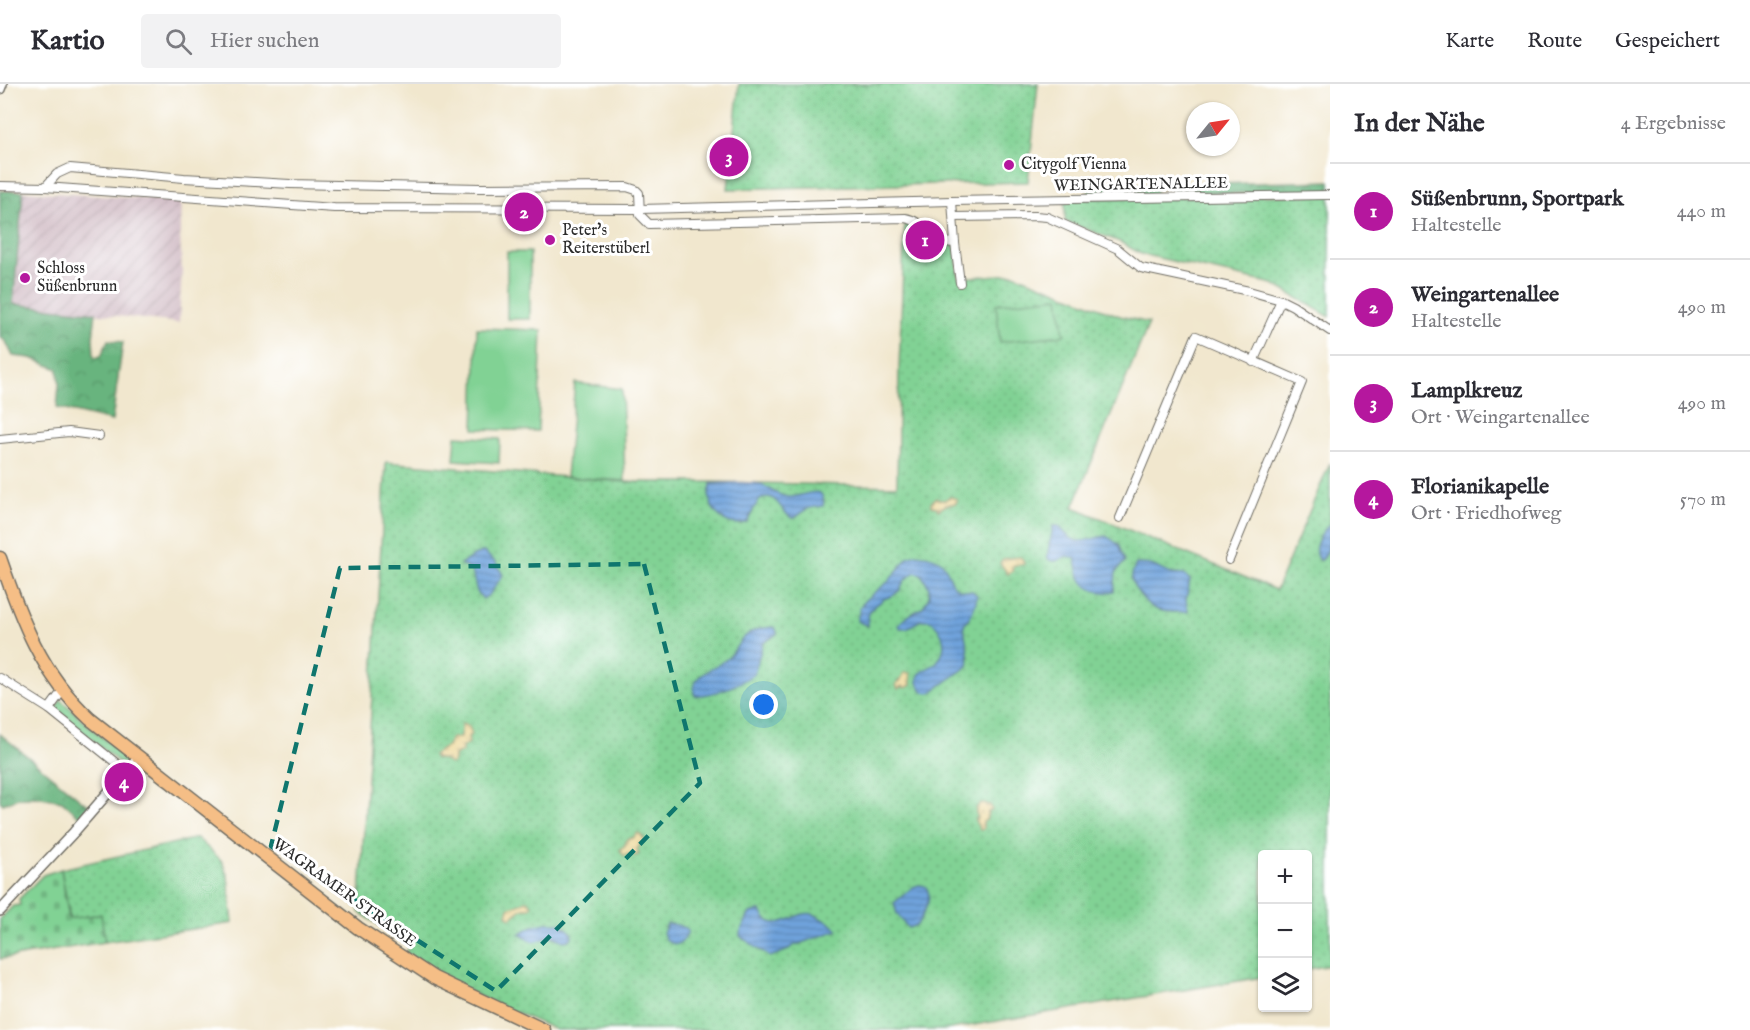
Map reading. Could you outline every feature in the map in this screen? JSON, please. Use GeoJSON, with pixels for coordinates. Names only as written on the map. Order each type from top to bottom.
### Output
{"type":"FeatureCollection","features":[{"type":"Feature","properties":{"kind":"main road","name":"WAGRAMER STRASSE"},"geometry":{"type":"LineString","coordinates":[[0,558],[30,636],[63,690],[90,719],[358,928],[434,978],[544,1030]]}},
{"type":"Feature","properties":{"kind":"street"},"geometry":{"type":"LineString","coordinates":[[0,89],[2,84]]}},
{"type":"Feature","properties":{"kind":"street"},"geometry":{"type":"LineString","coordinates":[[45,187],[57,174],[70,168],[290,184],[516,188],[627,187],[639,193],[642,218],[649,224],[905,218],[913,219],[934,239],[955,243]]}},
{"type":"Feature","properties":{"kind":"street","name":"WEINGARTENALLEE"},"geometry":{"type":"LineString","coordinates":[[0,186],[45,187],[334,207],[640,209],[1330,195]]}},
{"type":"Feature","properties":{"kind":"street"},"geometry":{"type":"LineString","coordinates":[[516,188],[516,208]]}},
{"type":"Feature","properties":{"kind":"street"},"geometry":{"type":"LineString","coordinates":[[952,201],[960,283]]}},
{"type":"Feature","properties":{"kind":"street"},"geometry":{"type":"LineString","coordinates":[[715,223],[716,206]]}},
{"type":"Feature","properties":{"kind":"street","name":"WEINGARTENALLEE"},"geometry":{"type":"LineString","coordinates":[[954,217],[1047,217],[1118,249],[1141,267],[1281,300],[1330,331]]}},
{"type":"Feature","properties":{"kind":"street"},"geometry":{"type":"LineString","coordinates":[[1253,362],[1281,300]]}},
{"type":"Feature","properties":{"kind":"street"},"geometry":{"type":"LineString","coordinates":[[1120,518],[1196,336],[1302,382],[1229,560]]}},
{"type":"Feature","properties":{"kind":"street"},"geometry":{"type":"LineString","coordinates":[[0,439],[69,432],[99,436]]}},
{"type":"Feature","properties":{"kind":"street"},"geometry":{"type":"LineString","coordinates":[[0,678],[49,709],[121,767],[125,773]]}},
{"type":"Feature","properties":{"kind":"street"},"geometry":{"type":"LineString","coordinates":[[49,709],[63,690]]}},
{"type":"Feature","properties":{"kind":"street"},"geometry":{"type":"LineString","coordinates":[[0,911],[74,832],[139,757]]}},
{"type":"Feature","properties":{"kind":"highlighted area"},"geometry":{"type":"Polygon","coordinates":[[[644,564],[700,783],[496,991],[271,846],[340,568],[644,564]]]}},
{"type":"Feature","properties":{"kind":"shaded area"},"geometry":{"type":"Polygon","coordinates":[[[23,191],[181,201],[182,270],[179,323],[13,304],[23,191]]]}},
{"type":"Feature","properties":{"kind":"green space","name":"Citygolf Vienna"},"geometry":{"type":"Polygon","coordinates":[[[739,84],[1038,84],[1028,182],[728,189],[739,84]]]}},
{"type":"Feature","properties":{"kind":"green space"},"geometry":{"type":"Polygon","coordinates":[[[1330,181],[1330,191],[1169,195],[1175,185],[1330,181]]]}},
{"type":"Feature","properties":{"kind":"green space"},"geometry":{"type":"Polygon","coordinates":[[[1156,185],[1156,195],[1087,196],[1091,186],[1156,185]]]}},
{"type":"Feature","properties":{"kind":"green space"},"geometry":{"type":"Polygon","coordinates":[[[0,191],[23,191],[13,304],[96,313],[93,337],[94,357],[101,356],[108,340],[123,342],[112,421],[57,408],[58,369],[31,358],[13,356],[6,342],[0,337],[0,191]]]}},
{"type":"Feature","properties":{"kind":"green space"},"geometry":{"type":"Polygon","coordinates":[[[1330,195],[1330,317],[1273,284],[1141,254],[1120,242],[1065,221],[1065,199],[1330,195]]]}},
{"type":"Feature","properties":{"kind":"green space"},"geometry":{"type":"Polygon","coordinates":[[[905,218],[930,236],[955,243],[959,278],[1014,274],[1120,316],[1149,323],[1073,507],[1276,590],[1330,463],[1330,965],[1312,968],[1312,850],[1258,850],[1258,978],[944,1030],[556,1030],[474,994],[404,955],[410,945],[359,912],[386,462],[626,482],[897,486],[905,218]]]}},
{"type":"Feature","properties":{"kind":"green space"},"geometry":{"type":"Polygon","coordinates":[[[507,252],[530,252],[530,319],[507,319],[507,252]]]}},
{"type":"Feature","properties":{"kind":"green space"},"geometry":{"type":"Polygon","coordinates":[[[1059,297],[1064,335],[1000,342],[996,304],[1059,297]]]}},
{"type":"Feature","properties":{"kind":"green space"},"geometry":{"type":"Polygon","coordinates":[[[477,328],[542,330],[538,431],[474,429],[477,328]]]}},
{"type":"Feature","properties":{"kind":"green space"},"geometry":{"type":"Polygon","coordinates":[[[575,383],[622,389],[625,481],[566,477],[575,383]]]}},
{"type":"Feature","properties":{"kind":"green space"},"geometry":{"type":"Polygon","coordinates":[[[456,436],[500,439],[499,463],[454,460],[456,436]]]}},
{"type":"Feature","properties":{"kind":"green space"},"geometry":{"type":"Polygon","coordinates":[[[60,699],[125,755],[126,761],[122,765],[56,710],[60,699]]]}},
{"type":"Feature","properties":{"kind":"green space"},"geometry":{"type":"Polygon","coordinates":[[[0,734],[86,804],[91,805],[80,817],[62,801],[36,796],[18,798],[3,804],[0,801],[0,734]]]}},
{"type":"Feature","properties":{"kind":"green space"},"geometry":{"type":"Polygon","coordinates":[[[197,838],[222,861],[228,877],[233,923],[105,942],[100,914],[70,919],[61,869],[197,838]]]}},
{"type":"Feature","properties":{"kind":"green space"},"geometry":{"type":"Polygon","coordinates":[[[61,869],[69,919],[101,914],[105,942],[0,959],[0,919],[13,906],[20,905],[19,899],[43,875],[61,869]]]}},
{"type":"Feature","properties":{"kind":"sand"},"geometry":{"type":"Polygon","coordinates":[[[950,497],[957,499],[956,503],[938,510],[937,507],[932,506],[931,503],[936,498],[943,500],[950,497]]]}},
{"type":"Feature","properties":{"kind":"sand"},"geometry":{"type":"Polygon","coordinates":[[[1020,557],[1024,564],[1014,565],[1013,571],[1008,574],[1000,563],[1003,559],[1020,557]]]}},
{"type":"Feature","properties":{"kind":"sand"},"geometry":{"type":"Polygon","coordinates":[[[904,673],[910,673],[911,685],[898,689],[896,684],[904,673]]]}},
{"type":"Feature","properties":{"kind":"sand"},"geometry":{"type":"Polygon","coordinates":[[[462,724],[469,727],[472,734],[468,737],[469,743],[462,747],[462,752],[454,756],[454,761],[450,764],[435,758],[433,755],[446,747],[452,738],[460,738],[462,724]]]}},
{"type":"Feature","properties":{"kind":"sand"},"geometry":{"type":"Polygon","coordinates":[[[980,804],[990,805],[992,810],[988,812],[983,822],[983,829],[980,830],[975,820],[978,817],[976,809],[980,804]]]}},
{"type":"Feature","properties":{"kind":"sand"},"geometry":{"type":"Polygon","coordinates":[[[638,833],[644,840],[637,849],[639,853],[636,856],[631,853],[624,856],[620,850],[627,839],[633,838],[638,833]]]}},
{"type":"Feature","properties":{"kind":"sand"},"geometry":{"type":"Polygon","coordinates":[[[528,900],[532,906],[530,908],[523,908],[511,918],[507,915],[509,908],[528,900]]]}},
{"type":"Feature","properties":{"kind":"water"},"geometry":{"type":"Polygon","coordinates":[[[711,484],[758,484],[788,497],[818,492],[823,498],[823,506],[807,509],[793,518],[789,517],[775,500],[765,497],[757,503],[747,522],[734,523],[722,518],[710,501],[711,484]]]}},
{"type":"Feature","properties":{"kind":"water"},"geometry":{"type":"Polygon","coordinates":[[[1330,524],[1328,550],[1320,561],[1316,547],[1323,532],[1330,524]]]}},
{"type":"Feature","properties":{"kind":"water"},"geometry":{"type":"Polygon","coordinates":[[[1053,526],[1059,526],[1075,541],[1106,536],[1118,544],[1125,561],[1116,572],[1114,592],[1099,592],[1086,585],[1080,577],[1075,558],[1067,556],[1055,561],[1048,559],[1053,526]]]}},
{"type":"Feature","properties":{"kind":"water"},"geometry":{"type":"Polygon","coordinates":[[[481,552],[496,563],[503,575],[490,594],[483,599],[477,592],[472,571],[460,564],[481,552]]]}},
{"type":"Feature","properties":{"kind":"water"},"geometry":{"type":"Polygon","coordinates":[[[916,554],[931,556],[939,560],[947,570],[953,585],[977,595],[973,611],[964,624],[969,656],[968,666],[930,693],[923,692],[918,684],[918,678],[940,658],[944,646],[942,635],[930,620],[921,620],[907,628],[900,628],[898,625],[923,607],[929,597],[929,587],[921,574],[915,572],[905,580],[900,590],[870,610],[868,626],[857,621],[860,608],[865,600],[889,581],[908,557],[916,554]]]}},
{"type":"Feature","properties":{"kind":"water"},"geometry":{"type":"Polygon","coordinates":[[[1136,564],[1151,565],[1170,573],[1183,574],[1190,580],[1186,600],[1188,612],[1158,610],[1148,604],[1132,581],[1136,564]]]}},
{"type":"Feature","properties":{"kind":"water"},"geometry":{"type":"Polygon","coordinates":[[[774,627],[777,634],[763,643],[754,674],[726,689],[695,696],[695,683],[699,677],[729,657],[744,637],[756,630],[774,627]]]}},
{"type":"Feature","properties":{"kind":"water"},"geometry":{"type":"Polygon","coordinates":[[[925,886],[928,890],[928,900],[917,925],[908,928],[897,914],[894,903],[913,887],[925,886]]]}},
{"type":"Feature","properties":{"kind":"water"},"geometry":{"type":"Polygon","coordinates":[[[761,911],[772,923],[799,915],[813,914],[831,923],[838,930],[770,957],[740,936],[750,913],[761,911]]]}},
{"type":"Feature","properties":{"kind":"water"},"geometry":{"type":"Polygon","coordinates":[[[560,923],[571,932],[572,937],[564,941],[553,936],[534,942],[519,934],[533,926],[560,923]]]}},
{"type":"Feature","properties":{"kind":"water"},"geometry":{"type":"Polygon","coordinates":[[[667,924],[678,925],[688,931],[685,938],[678,944],[670,943],[665,938],[663,933],[667,924]]]}},
{"type":"Feature","properties":{"kind":"place","name":"Lamplkreuz"},"geometry":{"type":"Point","coordinates":[729,157]}},
{"type":"Feature","properties":{"kind":"place","name":"Citygolf Vienna"},"geometry":{"type":"Point","coordinates":[1009,165]}},
{"type":"Feature","properties":{"kind":"place","name":"Weingartenallee"},"geometry":{"type":"Point","coordinates":[524,212]}},
{"type":"Feature","properties":{"kind":"place","name":"Peter's Reiterstüberl"},"geometry":{"type":"Point","coordinates":[550,240]}},
{"type":"Feature","properties":{"kind":"place","name":"Süßenbrunn, Sportpark"},"geometry":{"type":"Point","coordinates":[925,240]}},
{"type":"Feature","properties":{"kind":"place","name":"Schloss Süßenbrunn"},"geometry":{"type":"Point","coordinates":[25,278]}},
{"type":"Feature","properties":{"kind":"place","name":"Florianikapelle"},"geometry":{"type":"Point","coordinates":[124,782]}}]}
